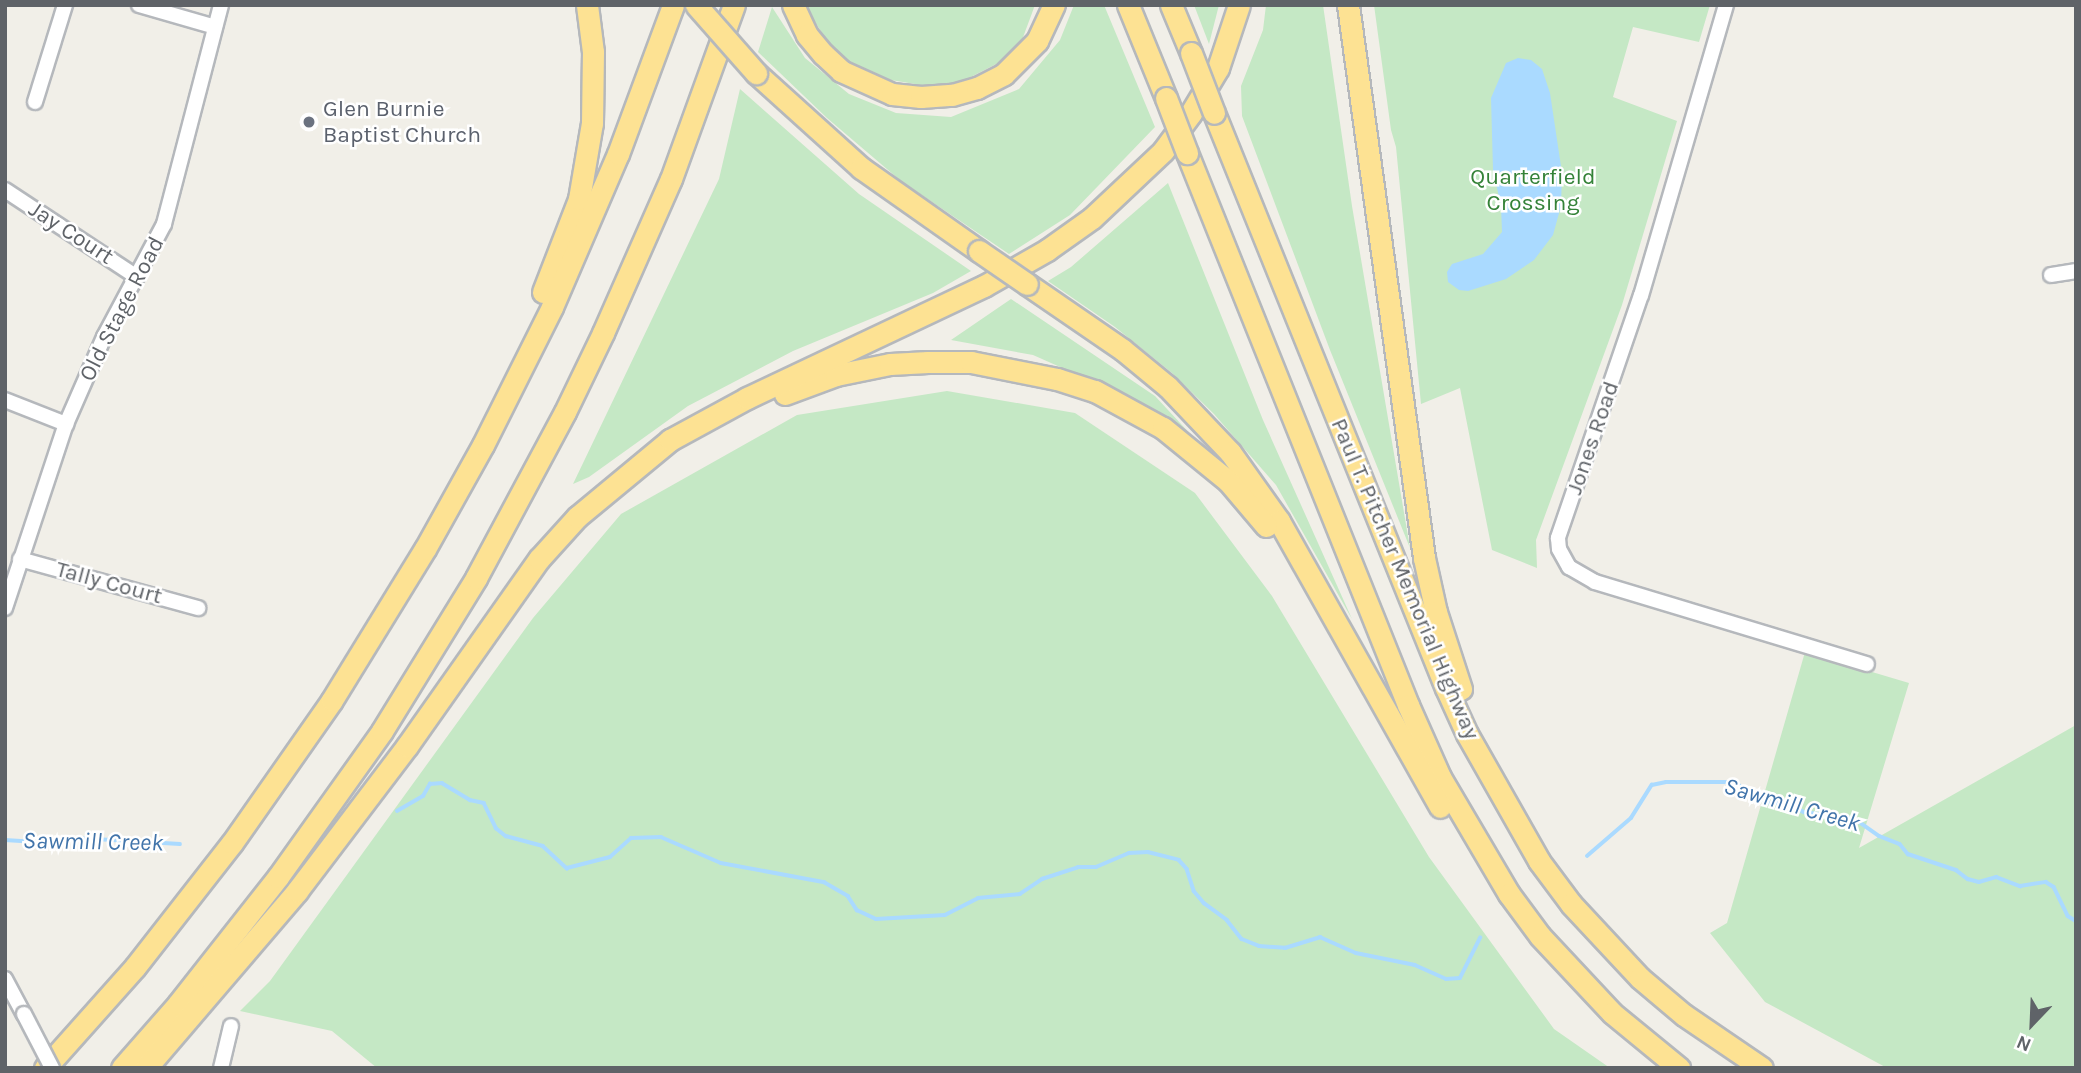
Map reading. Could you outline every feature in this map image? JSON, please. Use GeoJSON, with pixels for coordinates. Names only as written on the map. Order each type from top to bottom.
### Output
{"type":"FeatureCollection","features":[{"type":"Feature","properties":{"kind":"highway"},"geometry":{"type":"LineString","coordinates":[[483,445],[579,199],[592,123],[593,52],[587,5]]}},
{"type":"Feature","properties":{"kind":"highway"},"geometry":{"type":"LineString","coordinates":[[45,1068],[143,957],[287,767],[379,626],[483,445],[586,230],[673,5]]}},
{"type":"Feature","properties":{"kind":"highway"},"geometry":{"type":"LineString","coordinates":[[696,5],[757,73],[861,168],[1124,350],[1201,419],[1255,486],[1460,841],[1503,901],[1569,970]]}},
{"type":"Feature","properties":{"kind":"highway"},"geometry":{"type":"LineString","coordinates":[[122,1068],[178,1004],[278,877],[382,731],[476,578],[604,333],[671,179],[734,5]]}},
{"type":"Feature","properties":{"kind":"highway"},"geometry":{"type":"LineString","coordinates":[[793,5],[807,35],[842,71],[892,94],[921,97],[952,95],[977,88],[1004,74],[1037,41],[1054,5]]}},
{"type":"Feature","properties":{"kind":"highway","name":"Paul T. Pitcher Memorial Highway"},"geometry":{"type":"LineString","coordinates":[[1128,5],[1403,692],[1440,777],[1509,894],[1569,970],[1612,1013],[1679,1068]]}},
{"type":"Feature","properties":{"kind":"highway","name":"Paul T. Pitcher Memorial Highway"},"geometry":{"type":"LineString","coordinates":[[1171,5],[1446,688],[1467,734],[1539,861],[1570,905],[1640,978],[1684,1015],[1762,1068]]}},
{"type":"Feature","properties":{"kind":"highway"},"geometry":{"type":"LineString","coordinates":[[146,1068],[297,891],[350,823],[539,559],[578,517],[670,440],[747,398],[984,286],[1047,250],[1092,218],[1163,151],[1191,113],[1218,68],[1238,5]]}},
{"type":"Feature","properties":{"kind":"highway"},"geometry":{"type":"LineString","coordinates":[[1347,5],[1424,558],[1436,612],[1458,682],[1496,781]]}},
{"type":"Feature","properties":{"kind":"highway"},"geometry":{"type":"LineString","coordinates":[[670,440],[836,375],[890,364],[971,362],[1057,379],[1130,408],[1198,453],[1256,511],[1334,619]]}},
{"type":"Feature","properties":{"kind":"street"},"geometry":{"type":"LineString","coordinates":[[35,102],[65,5]]}},
{"type":"Feature","properties":{"kind":"street"},"geometry":{"type":"LineString","coordinates":[[139,5],[215,27]]}},
{"type":"Feature","properties":{"kind":"street","name":"Old Stage Road"},"geometry":{"type":"LineString","coordinates":[[5,608],[19,559],[66,424],[104,337],[154,247],[173,196],[221,5]]}},
{"type":"Feature","properties":{"kind":"street","name":"Jones Road"},"geometry":{"type":"LineString","coordinates":[[1726,5],[1645,283],[1558,538],[1559,549],[1569,567],[1595,582],[1867,664]]}},
{"type":"Feature","properties":{"kind":"street","name":"Jay Court"},"geometry":{"type":"LineString","coordinates":[[5,190],[137,277]]}},
{"type":"Feature","properties":{"kind":"street"},"geometry":{"type":"LineString","coordinates":[[2051,275],[2076,271]]}},
{"type":"Feature","properties":{"kind":"street"},"geometry":{"type":"LineString","coordinates":[[5,400],[66,424]]}},
{"type":"Feature","properties":{"kind":"street","name":"Tally Court"},"geometry":{"type":"LineString","coordinates":[[19,559],[198,608]]}},
{"type":"Feature","properties":{"kind":"street"},"geometry":{"type":"LineString","coordinates":[[5,979],[52,1068]]}},
{"type":"Feature","properties":{"kind":"street"},"geometry":{"type":"LineString","coordinates":[[221,1068],[231,1026]]}},
{"type":"Feature","properties":{"kind":"green space"},"geometry":{"type":"Polygon","coordinates":[[[804,5],[1035,5],[1022,40],[1006,59],[961,82],[933,87],[879,78],[835,53],[804,5]]]}},
{"type":"Feature","properties":{"kind":"green space"},"geometry":{"type":"Polygon","coordinates":[[[1074,5],[1104,5],[1155,127],[1070,215],[1009,254],[901,181],[827,118],[758,52],[772,7],[805,58],[849,94],[896,113],[951,117],[1019,89],[1060,40],[1074,5]]]}},
{"type":"Feature","properties":{"kind":"green space"},"geometry":{"type":"Polygon","coordinates":[[[1194,5],[1219,5],[1209,44],[1194,5]]]}},
{"type":"Feature","properties":{"kind":"green space"},"geometry":{"type":"Polygon","coordinates":[[[1266,5],[1323,5],[1352,206],[1410,548],[1330,350],[1242,116],[1241,86],[1263,30],[1266,5]]]}},
{"type":"Feature","properties":{"kind":"green space","name":"Quarterfield Crossing"},"geometry":{"type":"Polygon","coordinates":[[[1374,5],[1710,5],[1699,42],[1633,27],[1613,97],[1677,121],[1622,305],[1536,540],[1537,568],[1492,550],[1460,388],[1421,404],[1396,147],[1391,130],[1374,5]]]}},
{"type":"Feature","properties":{"kind":"green space"},"geometry":{"type":"Polygon","coordinates":[[[740,89],[859,194],[971,271],[933,293],[793,351],[688,406],[589,477],[573,484],[719,179],[740,89]]]}},
{"type":"Feature","properties":{"kind":"green space"},"geometry":{"type":"Polygon","coordinates":[[[1168,183],[1263,420],[1352,619],[1276,485],[1214,414],[1172,373],[1115,327],[1048,281],[1071,267],[1168,183]]]}},
{"type":"Feature","properties":{"kind":"green space"},"geometry":{"type":"Polygon","coordinates":[[[1011,299],[1155,396],[1194,438],[1146,405],[1033,355],[951,340],[1011,299]]]}},
{"type":"Feature","properties":{"kind":"green space"},"geometry":{"type":"Polygon","coordinates":[[[947,391],[1075,413],[1195,493],[1272,596],[1429,857],[1554,1029],[1610,1068],[377,1068],[332,1031],[240,1011],[270,981],[533,618],[621,514],[797,415],[947,391]]]}},
{"type":"Feature","properties":{"kind":"green space"},"geometry":{"type":"Polygon","coordinates":[[[1805,652],[1909,683],[1859,848],[2076,725],[2076,1068],[1887,1068],[1765,1002],[1710,933],[1727,923],[1805,652]]]}},
{"type":"Feature","properties":{"kind":"water"},"geometry":{"type":"Polygon","coordinates":[[[1518,58],[1531,60],[1542,69],[1550,93],[1562,173],[1561,206],[1553,235],[1534,260],[1506,279],[1468,291],[1459,290],[1448,282],[1447,272],[1452,264],[1483,254],[1502,232],[1501,206],[1493,170],[1491,98],[1506,63],[1518,58]]]}},
{"type":"Feature","properties":{"kind":"waterway","name":"Sawmill Creek"},"geometry":{"type":"LineString","coordinates":[[1587,856],[1631,818],[1652,785],[1666,782],[1725,782],[1738,784],[1752,796],[1770,803],[1787,803],[1804,812],[1855,819],[1879,836],[1900,844],[1908,854],[1956,870],[1968,879],[1979,882],[1996,877],[2020,886],[2046,882],[2054,887],[2068,916],[2076,921]]}},
{"type":"Feature","properties":{"kind":"waterway","name":"Sawmill Creek"},"geometry":{"type":"LineString","coordinates":[[397,811],[423,796],[430,784],[442,783],[470,800],[484,803],[496,828],[506,836],[543,846],[567,868],[610,857],[631,838],[661,837],[721,863],[824,882],[848,896],[857,910],[876,919],[945,915],[978,898],[1020,894],[1042,879],[1078,867],[1096,867],[1129,853],[1148,852],[1179,860],[1187,869],[1194,891],[1204,903],[1227,920],[1242,939],[1259,946],[1285,948],[1320,937],[1356,953],[1415,965],[1446,979],[1460,978],[1480,938]]}},
{"type":"Feature","properties":{"kind":"waterway","name":"Sawmill Creek"},"geometry":{"type":"LineString","coordinates":[[5,840],[53,843],[78,838],[180,844]]}},
{"type":"Feature","properties":{"kind":"place","name":"Glen Burnie Baptist Church"},"geometry":{"type":"Point","coordinates":[309,122]}}]}
